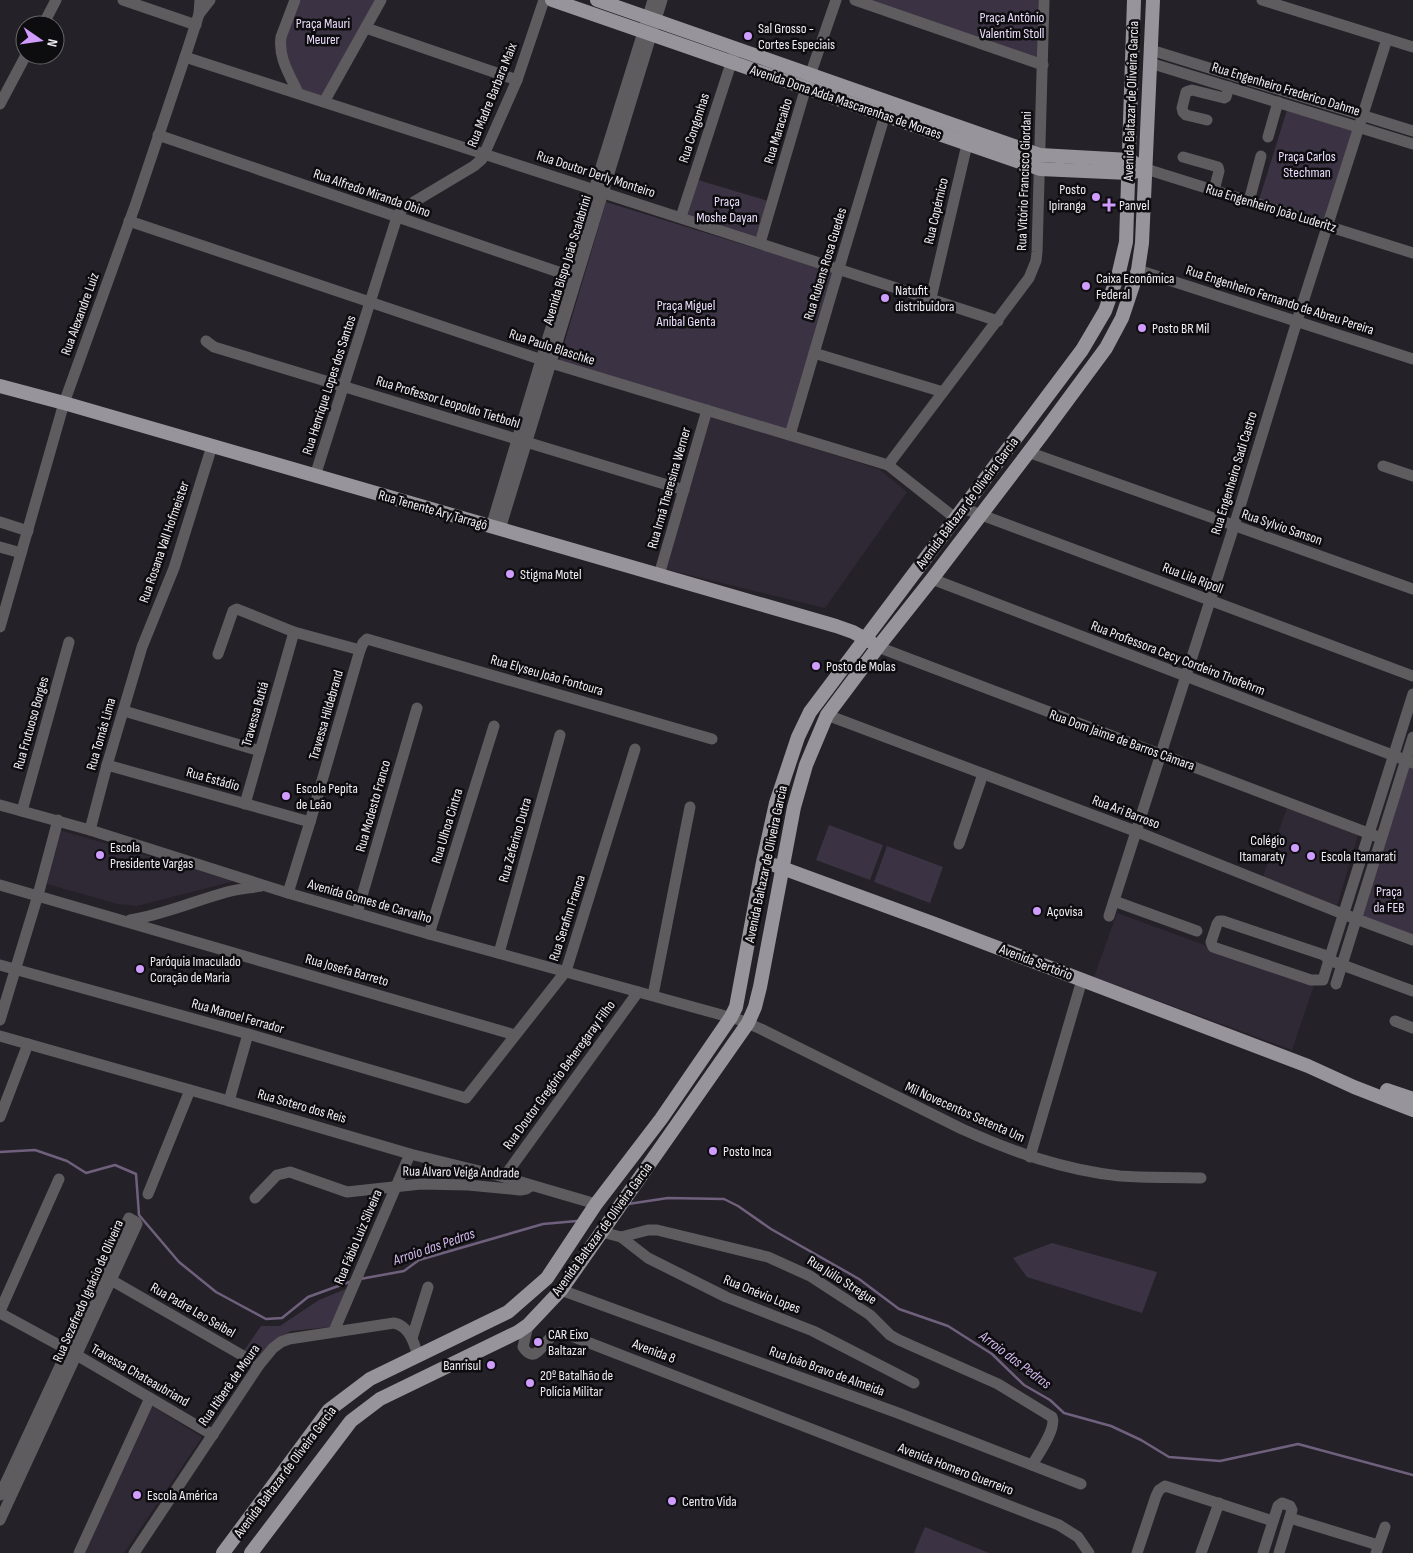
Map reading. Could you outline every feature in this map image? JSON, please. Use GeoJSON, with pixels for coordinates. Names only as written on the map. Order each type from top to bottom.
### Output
{"type":"FeatureCollection","features":[{"type":"Feature","properties":{"kind":"main road","name":"Avenida Dona Adda Mascarenhas de Moraes"},"geometry":{"type":"LineString","coordinates":[[552,0],[806,87],[887,108]]}},
{"type":"Feature","properties":{"kind":"main road","name":"Avenida Dona Adda Mascarenhas de Moraes"},"geometry":{"type":"LineString","coordinates":[[597,0],[810,74],[887,108],[1040,162],[1129,167]]}},
{"type":"Feature","properties":{"kind":"main road","name":"Avenida Baltazar de Oliveira Garcia"},"geometry":{"type":"LineString","coordinates":[[223,1553],[328,1410],[370,1379],[508,1312],[547,1278],[595,1207],[661,1119],[731,1017],[739,995],[763,862],[776,803],[798,737],[810,712],[1082,350],[1105,311],[1119,272],[1126,242],[1134,0]]}},
{"type":"Feature","properties":{"kind":"main road","name":"Avenida Baltazar de Oliveira Garcia"},"geometry":{"type":"LineString","coordinates":[[251,1553],[351,1421],[380,1399],[518,1332],[528,1325],[561,1290],[620,1205],[754,1026],[755,1007],[798,791],[827,715],[1106,348],[1122,318],[1138,270],[1142,243],[1153,0]]}},
{"type":"Feature","properties":{"kind":"main road","name":"Rua Engenheiro João Luderitz"},"geometry":{"type":"LineString","coordinates":[[1129,167],[1146,168]]}},
{"type":"Feature","properties":{"kind":"main road","name":"Rua Tenente Ary Tarragô"},"geometry":{"type":"LineString","coordinates":[[0,386],[836,626],[864,638]]}},
{"type":"Feature","properties":{"kind":"main road","name":"Rua Dom Jaime de Barros Câmara"},"geometry":{"type":"LineString","coordinates":[[864,638],[878,647]]}},
{"type":"Feature","properties":{"kind":"main road","name":"Avenida Sertório"},"geometry":{"type":"LineString","coordinates":[[763,862],[1308,1066],[1354,1087],[1413,1110]]}},
{"type":"Feature","properties":{"kind":"main road","name":"Avenida Sertório"},"geometry":{"type":"LineString","coordinates":[[1308,1066],[1333,1072],[1413,1099]]}},
{"type":"Feature","properties":{"kind":"street"},"geometry":{"type":"LineString","coordinates":[[48,15],[56,0]]}},
{"type":"Feature","properties":{"kind":"street"},"geometry":{"type":"LineString","coordinates":[[123,0],[197,20]]}},
{"type":"Feature","properties":{"kind":"street","name":"Rua Alexandre Luiz"},"geometry":{"type":"LineString","coordinates":[[0,626],[64,403],[185,57],[197,20],[200,0]]}},
{"type":"Feature","properties":{"kind":"street","name":"Rua Alexandre Luiz"},"geometry":{"type":"LineString","coordinates":[[197,20],[210,0]]}},
{"type":"Feature","properties":{"kind":"street"},"geometry":{"type":"LineString","coordinates":[[296,0],[280,43],[282,58],[298,94]]}},
{"type":"Feature","properties":{"kind":"street"},"geometry":{"type":"LineString","coordinates":[[324,102],[381,0]]}},
{"type":"Feature","properties":{"kind":"street","name":"Rua Madre Barbara Maix"},"geometry":{"type":"LineString","coordinates":[[370,303],[399,212],[405,206],[479,163],[485,154],[517,80],[544,0]]}},
{"type":"Feature","properties":{"kind":"street","name":"Avenida Bispo João Scalabrini"},"geometry":{"type":"LineString","coordinates":[[652,19],[653,0]]}},
{"type":"Feature","properties":{"kind":"street","name":"Avenida Bispo João Scalabrini"},"geometry":{"type":"LineString","coordinates":[[496,528],[647,33],[662,0]]}},
{"type":"Feature","properties":{"kind":"street","name":"Rua Maracaibo"},"geometry":{"type":"LineString","coordinates":[[760,243],[810,74],[836,0]]}},
{"type":"Feature","properties":{"kind":"street"},"geometry":{"type":"LineString","coordinates":[[855,0],[1043,65]]}},
{"type":"Feature","properties":{"kind":"street","name":"Rua Vitório Francisco Giordani"},"geometry":{"type":"LineString","coordinates":[[888,465],[1029,278],[1036,261],[1044,0]]}},
{"type":"Feature","properties":{"kind":"street"},"geometry":{"type":"LineString","coordinates":[[1262,0],[1413,48]]}},
{"type":"Feature","properties":{"kind":"street"},"geometry":{"type":"LineString","coordinates":[[366,28],[517,80]]}},
{"type":"Feature","properties":{"kind":"street","name":"Rua Engenheiro Sadi Castro"},"geometry":{"type":"LineString","coordinates":[[1109,916],[1234,526],[1386,39]]}},
{"type":"Feature","properties":{"kind":"street","name":"Rua Congonhas"},"geometry":{"type":"LineString","coordinates":[[681,217],[736,48]]}},
{"type":"Feature","properties":{"kind":"street","name":"Rua Engenheiro Frederico Dahme"},"geometry":{"type":"LineString","coordinates":[[1150,56],[1229,87],[1413,144]]}},
{"type":"Feature","properties":{"kind":"street","name":"Rua Engenheiro Frederico Dahme"},"geometry":{"type":"LineString","coordinates":[[1150,56],[1413,131]]}},
{"type":"Feature","properties":{"kind":"street","name":"Rua Doutor Derly Monteiro"},"geometry":{"type":"LineString","coordinates":[[185,57],[998,320]]}},
{"type":"Feature","properties":{"kind":"street"},"geometry":{"type":"LineString","coordinates":[[0,104],[21,65]]}},
{"type":"Feature","properties":{"kind":"street"},"geometry":{"type":"LineString","coordinates":[[1207,120],[1183,112],[1182,108],[1186,92],[1192,90],[1224,98],[1229,87]]}},
{"type":"Feature","properties":{"kind":"street"},"geometry":{"type":"LineString","coordinates":[[1268,137],[1278,102]]}},
{"type":"Feature","properties":{"kind":"street","name":"Rua Rubens Rosa Guedes"},"geometry":{"type":"LineString","coordinates":[[790,435],[887,108]]}},
{"type":"Feature","properties":{"kind":"street","name":"Rua Alfredo Miranda Obino"},"geometry":{"type":"LineString","coordinates":[[158,135],[572,277]]}},
{"type":"Feature","properties":{"kind":"street","name":"Rua Copérnico"},"geometry":{"type":"LineString","coordinates":[[931,298],[969,137]]}},
{"type":"Feature","properties":{"kind":"street"},"geometry":{"type":"LineString","coordinates":[[1249,201],[1262,156]]}},
{"type":"Feature","properties":{"kind":"street"},"geometry":{"type":"LineString","coordinates":[[1183,157],[1218,167],[1219,171],[1214,190]]}},
{"type":"Feature","properties":{"kind":"street","name":"Rua Engenheiro João Luderitz"},"geometry":{"type":"LineString","coordinates":[[1146,168],[1413,253]]}},
{"type":"Feature","properties":{"kind":"street","name":"Rua Paulo Blaschke"},"geometry":{"type":"LineString","coordinates":[[129,221],[546,361],[888,465],[959,513]]}},
{"type":"Feature","properties":{"kind":"street","name":"Rua Engenheiro Fernando de Abreu Pereira"},"geometry":{"type":"LineString","coordinates":[[1138,270],[1413,359]]}},
{"type":"Feature","properties":{"kind":"street","name":"Rua Henrique Lopes dos Santos"},"geometry":{"type":"LineString","coordinates":[[315,476],[370,303]]}},
{"type":"Feature","properties":{"kind":"street","name":"Rua Professor Leopoldo Tietbohl"},"geometry":{"type":"LineString","coordinates":[[206,340],[214,347],[684,490]]}},
{"type":"Feature","properties":{"kind":"street"},"geometry":{"type":"LineString","coordinates":[[814,353],[943,392]]}},
{"type":"Feature","properties":{"kind":"street","name":"Rua Irmã Theresina Werner"},"geometry":{"type":"LineString","coordinates":[[659,575],[707,410]]}},
{"type":"Feature","properties":{"kind":"street","name":"Rua Rosana Vall Hofmeister"},"geometry":{"type":"LineString","coordinates":[[142,647],[174,568],[212,446]]}},
{"type":"Feature","properties":{"kind":"street","name":"Rua Sylvio Sanson"},"geometry":{"type":"LineString","coordinates":[[1028,452],[1413,589]]}},
{"type":"Feature","properties":{"kind":"street"},"geometry":{"type":"LineString","coordinates":[[1383,466],[1413,476]]}},
{"type":"Feature","properties":{"kind":"street","name":"Rua Lila Ripoll"},"geometry":{"type":"LineString","coordinates":[[959,513],[980,514],[1413,676]]}},
{"type":"Feature","properties":{"kind":"street"},"geometry":{"type":"LineString","coordinates":[[0,522],[28,531]]}},
{"type":"Feature","properties":{"kind":"street"},"geometry":{"type":"LineString","coordinates":[[0,547],[21,553]]}},
{"type":"Feature","properties":{"kind":"street","name":"Rua Professora Cecy Cordeiro Thofehrm"},"geometry":{"type":"LineString","coordinates":[[932,579],[1409,762]]}},
{"type":"Feature","properties":{"kind":"street"},"geometry":{"type":"LineString","coordinates":[[218,654],[233,611],[237,609],[294,632],[360,650]]}},
{"type":"Feature","properties":{"kind":"street","name":"Travessa Butiá"},"geometry":{"type":"LineString","coordinates":[[245,804],[294,632]]}},
{"type":"Feature","properties":{"kind":"street","name":"Rua Elyseu João Fontoura"},"geometry":{"type":"LineString","coordinates":[[360,650],[365,640],[373,640],[712,739]]}},
{"type":"Feature","properties":{"kind":"street","name":"Rua Frutuoso Borges"},"geometry":{"type":"LineString","coordinates":[[22,811],[69,642]]}},
{"type":"Feature","properties":{"kind":"street","name":"Rua Tomás Lima"},"geometry":{"type":"LineString","coordinates":[[90,830],[142,647]]}},
{"type":"Feature","properties":{"kind":"street","name":"Rua Dom Jaime de Barros Câmara"},"geometry":{"type":"LineString","coordinates":[[878,647],[1381,838]]}},
{"type":"Feature","properties":{"kind":"street","name":"Travessa Hildebrand"},"geometry":{"type":"LineString","coordinates":[[288,893],[360,650]]}},
{"type":"Feature","properties":{"kind":"street"},"geometry":{"type":"LineString","coordinates":[[1413,694],[1329,960],[1322,980],[1316,981],[1213,948],[1211,942],[1217,924],[1219,921],[1222,921],[1324,955],[1329,960],[1413,991]]}},
{"type":"Feature","properties":{"kind":"street","name":"Rua Modesto Franco"},"geometry":{"type":"LineString","coordinates":[[357,913],[417,708]]}},
{"type":"Feature","properties":{"kind":"street"},"geometry":{"type":"LineString","coordinates":[[124,710],[260,751]]}},
{"type":"Feature","properties":{"kind":"street","name":"Rua Ari Barroso"},"geometry":{"type":"LineString","coordinates":[[827,715],[1136,832],[1413,940]]}},
{"type":"Feature","properties":{"kind":"street","name":"Rua Ulhoa Cintra"},"geometry":{"type":"LineString","coordinates":[[429,934],[494,726]]}},
{"type":"Feature","properties":{"kind":"street","name":"Rua Zeferino Dutra"},"geometry":{"type":"LineString","coordinates":[[499,953],[560,734]]}},
{"type":"Feature","properties":{"kind":"street"},"geometry":{"type":"LineString","coordinates":[[1336,984],[1381,838],[1409,762],[1413,737]]}},
{"type":"Feature","properties":{"kind":"street","name":"Rua Serafim Franca"},"geometry":{"type":"LineString","coordinates":[[466,1098],[566,971],[635,750]]}},
{"type":"Feature","properties":{"kind":"street","name":"Rua Estádio"},"geometry":{"type":"LineString","coordinates":[[107,765],[310,822]]}},
{"type":"Feature","properties":{"kind":"street"},"geometry":{"type":"LineString","coordinates":[[959,844],[983,774]]}},
{"type":"Feature","properties":{"kind":"street"},"geometry":{"type":"LineString","coordinates":[[0,805],[58,820],[263,885]]}},
{"type":"Feature","properties":{"kind":"street"},"geometry":{"type":"LineString","coordinates":[[653,995],[690,807]]}},
{"type":"Feature","properties":{"kind":"street"},"geometry":{"type":"LineString","coordinates":[[0,1020],[14,969],[38,896],[58,820]]}},
{"type":"Feature","properties":{"kind":"street","name":"Avenida Gomes de Carvalho"},"geometry":{"type":"LineString","coordinates":[[0,885],[125,920],[141,918],[228,892],[263,885],[429,934],[731,1017]]}},
{"type":"Feature","properties":{"kind":"street"},"geometry":{"type":"LineString","coordinates":[[1114,901],[1197,931]]}},
{"type":"Feature","properties":{"kind":"street"},"geometry":{"type":"LineString","coordinates":[[163,912],[163,923],[170,934]]}},
{"type":"Feature","properties":{"kind":"street","name":"Rua Josefa Barreto"},"geometry":{"type":"LineString","coordinates":[[125,920],[516,1035]]}},
{"type":"Feature","properties":{"kind":"street","name":"Rua Manoel Ferrador"},"geometry":{"type":"LineString","coordinates":[[0,965],[248,1034],[466,1098]]}},
{"type":"Feature","properties":{"kind":"street"},"geometry":{"type":"LineString","coordinates":[[1030,1157],[1082,980]]}},
{"type":"Feature","properties":{"kind":"street","name":"Rua Doutor Gregório Beheregaray Filho"},"geometry":{"type":"LineString","coordinates":[[504,1177],[638,992]]}},
{"type":"Feature","properties":{"kind":"street","name":"Mil Novecentos Setenta Um"},"geometry":{"type":"LineString","coordinates":[[731,1017],[754,1026],[962,1129],[1030,1157],[1121,1176],[1201,1178]]}},
{"type":"Feature","properties":{"kind":"street"},"geometry":{"type":"LineString","coordinates":[[1395,1021],[1413,1028]]}},
{"type":"Feature","properties":{"kind":"street"},"geometry":{"type":"LineString","coordinates":[[229,1101],[248,1034]]}},
{"type":"Feature","properties":{"kind":"street","name":"Rua Sotero dos Reis"},"geometry":{"type":"LineString","coordinates":[[0,1036],[410,1154],[504,1177],[595,1207]]}},
{"type":"Feature","properties":{"kind":"street"},"geometry":{"type":"LineString","coordinates":[[0,1117],[28,1044]]}},
{"type":"Feature","properties":{"kind":"street"},"geometry":{"type":"LineString","coordinates":[[148,1194],[190,1090]]}},
{"type":"Feature","properties":{"kind":"street","name":"Rua Fábio Luiz Silveira"},"geometry":{"type":"LineString","coordinates":[[334,1331],[410,1154]]}},
{"type":"Feature","properties":{"kind":"street","name":"Rua Álvaro Veiga Andrade"},"geometry":{"type":"LineString","coordinates":[[254,1198],[277,1175],[290,1172],[347,1192],[421,1184],[468,1185],[520,1190],[531,1186]]}},
{"type":"Feature","properties":{"kind":"street"},"geometry":{"type":"LineString","coordinates":[[0,1312],[59,1179]]}},
{"type":"Feature","properties":{"kind":"street","name":"Rua Sezefredo Ignácio de Oliveira"},"geometry":{"type":"LineString","coordinates":[[0,1495],[72,1352],[111,1280],[137,1224],[130,1218],[72,1352],[0,1520]]}},
{"type":"Feature","properties":{"kind":"street","name":"Rua Júlio Stregue"},"geometry":{"type":"LineString","coordinates":[[621,1237],[648,1230],[657,1230],[768,1257],[810,1276],[870,1315],[890,1335],[998,1384],[1048,1415],[1054,1421],[1052,1428],[1032,1465]]}},
{"type":"Feature","properties":{"kind":"street","name":"Rua Onévio Lopes"},"geometry":{"type":"LineString","coordinates":[[602,1232],[621,1237],[648,1258],[709,1288],[746,1305],[813,1331],[914,1383]]}},
{"type":"Feature","properties":{"kind":"street","name":"Rua Padre Leo Seibel"},"geometry":{"type":"LineString","coordinates":[[111,1280],[259,1366]]}},
{"type":"Feature","properties":{"kind":"street"},"geometry":{"type":"LineString","coordinates":[[418,1356],[412,1338],[428,1287]]}},
{"type":"Feature","properties":{"kind":"street","name":"Rua João Bravo de Almeida"},"geometry":{"type":"LineString","coordinates":[[561,1290],[898,1412],[1081,1484]]}},
{"type":"Feature","properties":{"kind":"street","name":"Travessa Chateaubriand"},"geometry":{"type":"LineString","coordinates":[[0,1312],[213,1435]]}},
{"type":"Feature","properties":{"kind":"street","name":"Rua Itiberê de Moura"},"geometry":{"type":"LineString","coordinates":[[134,1553],[273,1348],[281,1342],[300,1336],[394,1323],[403,1327],[412,1338]]}},
{"type":"Feature","properties":{"kind":"street","name":"Avenida 8"},"geometry":{"type":"LineString","coordinates":[[528,1325],[523,1348],[531,1354],[535,1354],[554,1334],[563,1333],[804,1425]]}},
{"type":"Feature","properties":{"kind":"street"},"geometry":{"type":"LineString","coordinates":[[79,1553],[150,1398]]}},
{"type":"Feature","properties":{"kind":"street","name":"Avenida Homero Guerreiro"},"geometry":{"type":"LineString","coordinates":[[804,1425],[1059,1524],[1078,1537],[1089,1553]]}},
{"type":"Feature","properties":{"kind":"street"},"geometry":{"type":"LineString","coordinates":[[1137,1553],[1156,1496],[1162,1488],[1169,1487],[1273,1521]]}},
{"type":"Feature","properties":{"kind":"street"},"geometry":{"type":"LineString","coordinates":[[1201,1553],[1219,1503]]}},
{"type":"Feature","properties":{"kind":"street"},"geometry":{"type":"LineString","coordinates":[[1263,1553],[1278,1506],[1282,1503],[1292,1507],[1292,1510],[1279,1553]]}},
{"type":"Feature","properties":{"kind":"street"},"geometry":{"type":"LineString","coordinates":[[1290,1518],[1377,1549],[1384,1527]]}},
{"type":"Feature","properties":{"kind":"shaded area"},"geometry":{"type":"Polygon","coordinates":[[[711,416],[879,469],[907,492],[825,608],[665,569],[711,416]]]}},
{"type":"Feature","properties":{"kind":"shaded area","name":"Escola Itamarati"},"geometry":{"type":"Polygon","coordinates":[[[1288,805],[1358,835],[1337,906],[1263,877],[1288,805]]]}},
{"type":"Feature","properties":{"kind":"shaded area","name":"Escola Presidente Vargas"},"geometry":{"type":"Polygon","coordinates":[[[59,830],[234,881],[137,906],[118,904],[47,884],[59,830]]]}},
{"type":"Feature","properties":{"kind":"shaded area"},"geometry":{"type":"Polygon","coordinates":[[[1117,913],[1314,985],[1292,1050],[1094,977],[1117,913]]]}},
{"type":"Feature","properties":{"kind":"shaded area","name":"Escola América"},"geometry":{"type":"Polygon","coordinates":[[[152,1406],[202,1437],[124,1553],[84,1553],[152,1406]]]}},
{"type":"Feature","properties":{"kind":"green space","name":"Praça Mauri Meurer"},"geometry":{"type":"Polygon","coordinates":[[[301,0],[375,0],[321,99],[300,92],[282,49],[301,0]]]}},
{"type":"Feature","properties":{"kind":"green space","name":"Praça Antônio Valentim Stoll"},"geometry":{"type":"Polygon","coordinates":[[[866,0],[1038,0],[1037,60],[866,0]]]}},
{"type":"Feature","properties":{"kind":"green space","name":"Praça Carlos Stechman"},"geometry":{"type":"Polygon","coordinates":[[[1288,107],[1355,128],[1326,221],[1259,200],[1288,107]]]}},
{"type":"Feature","properties":{"kind":"green space","name":"Praça Moshe Dayan"},"geometry":{"type":"Polygon","coordinates":[[[698,180],[768,201],[756,238],[687,218],[698,180]]]}},
{"type":"Feature","properties":{"kind":"green space","name":"Praça Miguel Aníbal Genta"},"geometry":{"type":"Polygon","coordinates":[[[606,202],[832,272],[788,430],[559,361],[606,202]]]}},
{"type":"Feature","properties":{"kind":"green space","name":"Praça da FEB"},"geometry":{"type":"Polygon","coordinates":[[[1408,767],[1413,768],[1413,936],[1359,915],[1408,767]]]}},
{"type":"Feature","properties":{"kind":"green space"},"geometry":{"type":"Polygon","coordinates":[[[829,825],[883,845],[870,880],[816,860],[829,825]]]}},
{"type":"Feature","properties":{"kind":"green space"},"geometry":{"type":"Polygon","coordinates":[[[887,846],[943,867],[930,903],[874,882],[887,846]]]}},
{"type":"Feature","properties":{"kind":"green space"},"geometry":{"type":"Polygon","coordinates":[[[1052,1243],[1157,1272],[1142,1313],[1027,1277],[1013,1258],[1052,1243]]]}},
{"type":"Feature","properties":{"kind":"green space"},"geometry":{"type":"Polygon","coordinates":[[[348,1288],[330,1327],[291,1331],[271,1342],[258,1361],[243,1352],[261,1326],[280,1326],[319,1300],[348,1288]]]}},
{"type":"Feature","properties":{"kind":"green space"},"geometry":{"type":"Polygon","coordinates":[[[925,1527],[989,1553],[914,1553],[925,1527]]]}},
{"type":"Feature","properties":{"kind":"waterway","name":"Arroio das Pedras"},"geometry":{"type":"LineString","coordinates":[[0,1152],[35,1150],[67,1161],[86,1173],[115,1165],[136,1174],[139,1215],[179,1262],[216,1292],[266,1319],[282,1318],[308,1297],[352,1281]]}},
{"type":"Feature","properties":{"kind":"waterway","name":"Arroio das Pedras"},"geometry":{"type":"LineString","coordinates":[[628,1204],[668,1198],[724,1199],[738,1206],[771,1229],[859,1279],[899,1309],[948,1326],[992,1354],[1024,1385],[1050,1400],[1064,1413],[1111,1426],[1141,1440],[1169,1457],[1220,1461],[1298,1444],[1413,1475]]}},
{"type":"Feature","properties":{"kind":"waterway","name":"Arroio das Pedras"},"geometry":{"type":"LineString","coordinates":[[360,1279],[404,1271],[419,1260],[543,1224],[577,1221]]}},
{"type":"Feature","properties":{"kind":"place","name":"Sal Grosso - Cortes Especiais"},"geometry":{"type":"Point","coordinates":[748,36]}},
{"type":"Feature","properties":{"kind":"place","name":"Posto Ipiranga"},"geometry":{"type":"Point","coordinates":[1096,197]}},
{"type":"Feature","properties":{"kind":"place","name":"Panvel"},"geometry":{"type":"Point","coordinates":[1109,205]}},
{"type":"Feature","properties":{"kind":"place","name":"Caixa Econômica Federal"},"geometry":{"type":"Point","coordinates":[1086,286]}},
{"type":"Feature","properties":{"kind":"place","name":"Natufit distribuidora"},"geometry":{"type":"Point","coordinates":[885,298]}},
{"type":"Feature","properties":{"kind":"place","name":"Posto BR Mil"},"geometry":{"type":"Point","coordinates":[1142,328]}},
{"type":"Feature","properties":{"kind":"place","name":"Stigma Motel"},"geometry":{"type":"Point","coordinates":[510,574]}},
{"type":"Feature","properties":{"kind":"place","name":"Posto de Molas"},"geometry":{"type":"Point","coordinates":[816,666]}},
{"type":"Feature","properties":{"kind":"place","name":"Escola Pepita de Leão"},"geometry":{"type":"Point","coordinates":[286,796]}},
{"type":"Feature","properties":{"kind":"place","name":"Colégio Itamaraty"},"geometry":{"type":"Point","coordinates":[1295,848]}},
{"type":"Feature","properties":{"kind":"place","name":"Escola Presidente Vargas"},"geometry":{"type":"Point","coordinates":[100,855]}},
{"type":"Feature","properties":{"kind":"place","name":"Escola Itamarati"},"geometry":{"type":"Point","coordinates":[1311,856]}},
{"type":"Feature","properties":{"kind":"place","name":"Açovisa"},"geometry":{"type":"Point","coordinates":[1037,911]}},
{"type":"Feature","properties":{"kind":"place","name":"Paróquia Imaculado Coração de Maria"},"geometry":{"type":"Point","coordinates":[140,969]}},
{"type":"Feature","properties":{"kind":"place","name":"Posto Inca"},"geometry":{"type":"Point","coordinates":[713,1151]}},
{"type":"Feature","properties":{"kind":"place","name":"CAR Eixo Baltazar"},"geometry":{"type":"Point","coordinates":[538,1342]}},
{"type":"Feature","properties":{"kind":"place","name":"Banrisul"},"geometry":{"type":"Point","coordinates":[491,1365]}},
{"type":"Feature","properties":{"kind":"place","name":"20º Batalhão de Polícia Militar"},"geometry":{"type":"Point","coordinates":[530,1383]}},
{"type":"Feature","properties":{"kind":"place","name":"Escola América"},"geometry":{"type":"Point","coordinates":[137,1495]}},
{"type":"Feature","properties":{"kind":"place","name":"Centro Vida"},"geometry":{"type":"Point","coordinates":[672,1501]}}]}
